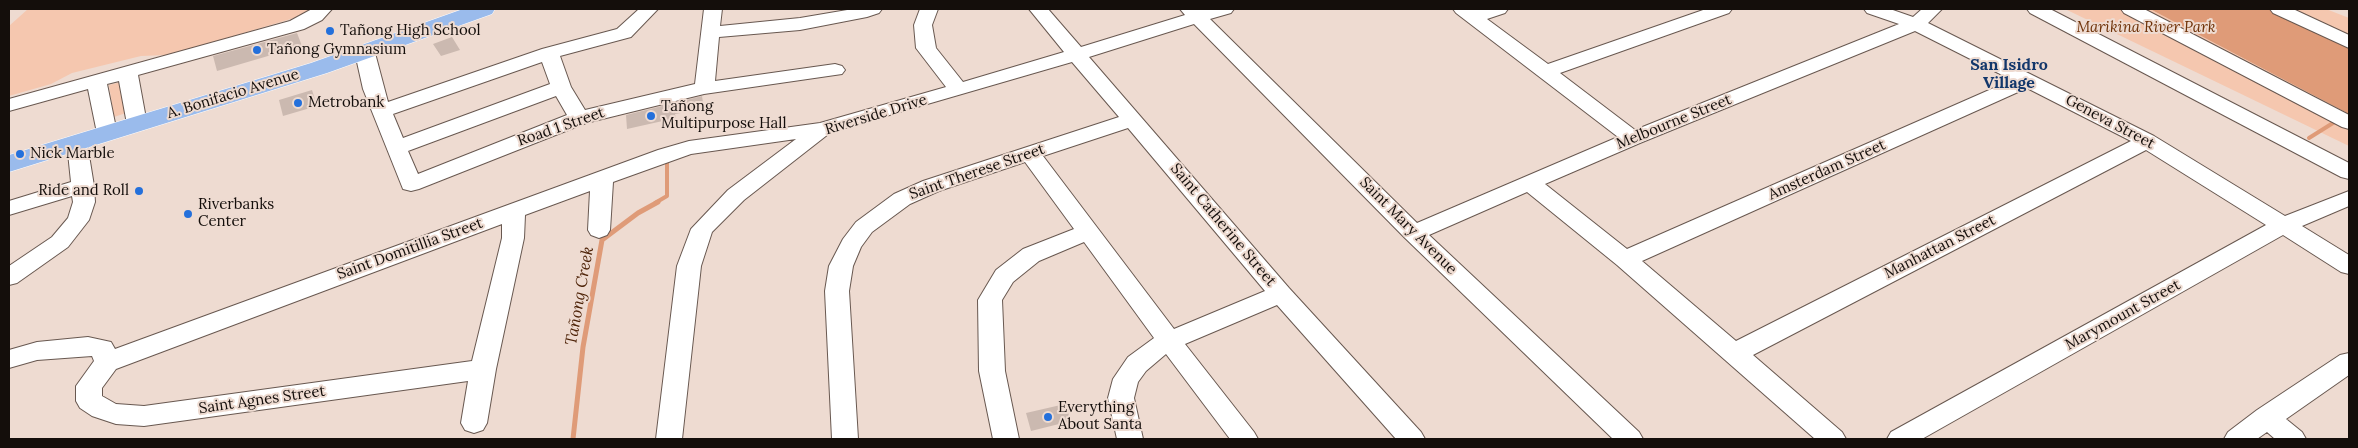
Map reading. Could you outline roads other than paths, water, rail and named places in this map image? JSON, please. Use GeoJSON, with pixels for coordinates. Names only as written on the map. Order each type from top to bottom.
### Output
{"type":"FeatureCollection","features":[{"type":"Feature","properties":{"kind":"main road","name":"A. Bonifacio Avenue"},"geometry":{"type":"LineString","coordinates":[[9,164],[365,53],[484,9]]}},
{"type":"Feature","properties":{"kind":"street"},"geometry":{"type":"LineString","coordinates":[[9,105],[296,24],[315,16],[323,9]]}},
{"type":"Feature","properties":{"kind":"street"},"geometry":{"type":"LineString","coordinates":[[382,111],[549,53],[624,33],[649,9]]}},
{"type":"Feature","properties":{"kind":"street"},"geometry":{"type":"LineString","coordinates":[[704,88],[713,9]]}},
{"type":"Feature","properties":{"kind":"street"},"geometry":{"type":"LineString","coordinates":[[711,32],[800,24],[873,9]]}},
{"type":"Feature","properties":{"kind":"street"},"geometry":{"type":"LineString","coordinates":[[930,9],[923,25],[926,48],[938,66],[959,90]]}},
{"type":"Feature","properties":{"kind":"street","name":"Saint Catherine Street"},"geometry":{"type":"LineString","coordinates":[[1038,9],[1134,119],[1281,294],[1412,439]]}},
{"type":"Feature","properties":{"kind":"street","name":"Riverside Drive"},"geometry":{"type":"LineString","coordinates":[[670,439],[689,266],[702,229],[736,195],[824,128],[959,90],[1076,54],[1194,13],[1225,9]]}},
{"type":"Feature","properties":{"kind":"street"},"geometry":{"type":"LineString","coordinates":[[1468,13],[1499,9]]}},
{"type":"Feature","properties":{"kind":"street"},"geometry":{"type":"LineString","coordinates":[[1544,72],[1723,9]]}},
{"type":"Feature","properties":{"kind":"street","name":"Geneva Street"},"geometry":{"type":"LineString","coordinates":[[1873,9],[1916,24],[2147,141],[2349,266]]}},
{"type":"Feature","properties":{"kind":"street","name":"Melbourne Street"},"geometry":{"type":"LineString","coordinates":[[1413,233],[1633,138],[1916,24],[1933,9]]}},
{"type":"Feature","properties":{"kind":"street"},"geometry":{"type":"LineString","coordinates":[[2036,9],[2349,172]]}},
{"type":"Feature","properties":{"kind":"street"},"geometry":{"type":"LineString","coordinates":[[2130,9],[2349,123]]}},
{"type":"Feature","properties":{"kind":"street"},"geometry":{"type":"LineString","coordinates":[[2279,9],[2349,42]]}},
{"type":"Feature","properties":{"kind":"street","name":"Saint Mary Avenue"},"geometry":{"type":"LineString","coordinates":[[1194,13],[1413,233],[1630,439]]}},
{"type":"Feature","properties":{"kind":"street"},"geometry":{"type":"LineString","coordinates":[[1468,13],[1633,138]]}},
{"type":"Feature","properties":{"kind":"street"},"geometry":{"type":"LineString","coordinates":[[365,53],[373,89],[398,146],[561,87]]}},
{"type":"Feature","properties":{"kind":"street"},"geometry":{"type":"LineString","coordinates":[[549,53],[561,87],[579,118]]}},
{"type":"Feature","properties":{"kind":"street","name":"Road 1 Street"},"geometry":{"type":"LineString","coordinates":[[398,146],[412,184],[579,118],[704,88],[835,70]]}},
{"type":"Feature","properties":{"kind":"street"},"geometry":{"type":"LineString","coordinates":[[127,71],[137,124]]}},
{"type":"Feature","properties":{"kind":"street"},"geometry":{"type":"LineString","coordinates":[[96,80],[107,134]]}},
{"type":"Feature","properties":{"kind":"street","name":"Amsterdam Street"},"geometry":{"type":"LineString","coordinates":[[1625,260],[2029,80]]}},
{"type":"Feature","properties":{"kind":"street","name":"Saint Therese Street"},"geometry":{"type":"LineString","coordinates":[[845,439],[838,291],[841,266],[851,244],[864,227],[902,198],[1029,153],[1134,119]]}},
{"type":"Feature","properties":{"kind":"street","name":"Saint Domitillia Street"},"geometry":{"type":"LineString","coordinates":[[107,362],[665,155],[689,148],[824,128]]}},
{"type":"Feature","properties":{"kind":"street","name":"Manhattan Street"},"geometry":{"type":"LineString","coordinates":[[1733,354],[2147,141]]}},
{"type":"Feature","properties":{"kind":"street"},"geometry":{"type":"LineString","coordinates":[[9,277],[60,242],[73,230],[84,202],[77,143]]}},
{"type":"Feature","properties":{"kind":"street"},"geometry":{"type":"LineString","coordinates":[[1029,153],[1168,341],[1245,439]]}},
{"type":"Feature","properties":{"kind":"street"},"geometry":{"type":"LineString","coordinates":[[599,230],[602,178]]}},
{"type":"Feature","properties":{"kind":"street"},"geometry":{"type":"LineString","coordinates":[[1529,183],[1625,260],[1833,439]]}},
{"type":"Feature","properties":{"kind":"street"},"geometry":{"type":"LineString","coordinates":[[9,208],[83,186]]}},
{"type":"Feature","properties":{"kind":"street","name":"Marymount Street"},"geometry":{"type":"LineString","coordinates":[[1900,439],[2284,225],[2349,198]]}},
{"type":"Feature","properties":{"kind":"street"},"geometry":{"type":"LineString","coordinates":[[474,423],[483,369],[513,238],[514,210]]}},
{"type":"Feature","properties":{"kind":"street"},"geometry":{"type":"LineString","coordinates":[[1006,439],[992,370],[990,300],[1004,276],[1031,255],[1088,232]]}},
{"type":"Feature","properties":{"kind":"street"},"geometry":{"type":"LineString","coordinates":[[1130,439],[1121,398],[1126,379],[1136,364],[1168,341],[1281,294]]}},
{"type":"Feature","properties":{"kind":"street"},"geometry":{"type":"LineString","coordinates":[[9,359],[37,351],[88,346],[102,349],[107,362]]}},
{"type":"Feature","properties":{"kind":"street","name":"Saint Agnes Street"},"geometry":{"type":"LineString","coordinates":[[107,362],[89,386],[89,401],[100,409],[116,414],[144,416],[483,369]]}},
{"type":"Feature","properties":{"kind":"street"},"geometry":{"type":"LineString","coordinates":[[2237,439],[2349,362]]}},
{"type":"Feature","properties":{"kind":"street"},"geometry":{"type":"LineString","coordinates":[[2266,418],[2293,439]]}},
{"type":"Feature","properties":{"kind":"waterway"},"geometry":{"type":"LineString","coordinates":[[2309,138],[2349,113]]}},
{"type":"Feature","properties":{"kind":"waterway","name":"Tañong Creek"},"geometry":{"type":"LineString","coordinates":[[655,203],[667,196],[667,162]]}},
{"type":"Feature","properties":{"kind":"waterway","name":"Tañong Creek"},"geometry":{"type":"LineString","coordinates":[[573,439],[583,347],[602,240],[638,213],[658,202]]}},
{"type":"Feature","properties":{"kind":"place","name":"Tañong High School"},"geometry":{"type":"Point","coordinates":[330,31]}},
{"type":"Feature","properties":{"kind":"place","name":"Tañong Gymnasium"},"geometry":{"type":"Point","coordinates":[257,50]}},
{"type":"Feature","properties":{"kind":"place","name":"Metrobank"},"geometry":{"type":"Point","coordinates":[298,103]}},
{"type":"Feature","properties":{"kind":"place","name":"Tañong Multipurpose Hall"},"geometry":{"type":"Point","coordinates":[651,116]}},
{"type":"Feature","properties":{"kind":"place","name":"Nick Marble"},"geometry":{"type":"Point","coordinates":[20,154]}},
{"type":"Feature","properties":{"kind":"place","name":"Ride and Roll"},"geometry":{"type":"Point","coordinates":[139,191]}},
{"type":"Feature","properties":{"kind":"place","name":"Riverbanks Center"},"geometry":{"type":"Point","coordinates":[188,214]}},
{"type":"Feature","properties":{"kind":"place","name":"Everything About Santa"},"geometry":{"type":"Point","coordinates":[1048,417]}},
{"type":"Feature","properties":{"kind":"district","name":"San Isidro Village"},"geometry":{"type":"Point","coordinates":[2009,74]}},
{"type":"Feature","properties":{"kind":"park label","name":"Marikina River Park"},"geometry":{"type":"Point","coordinates":[2146,28]}}]}
